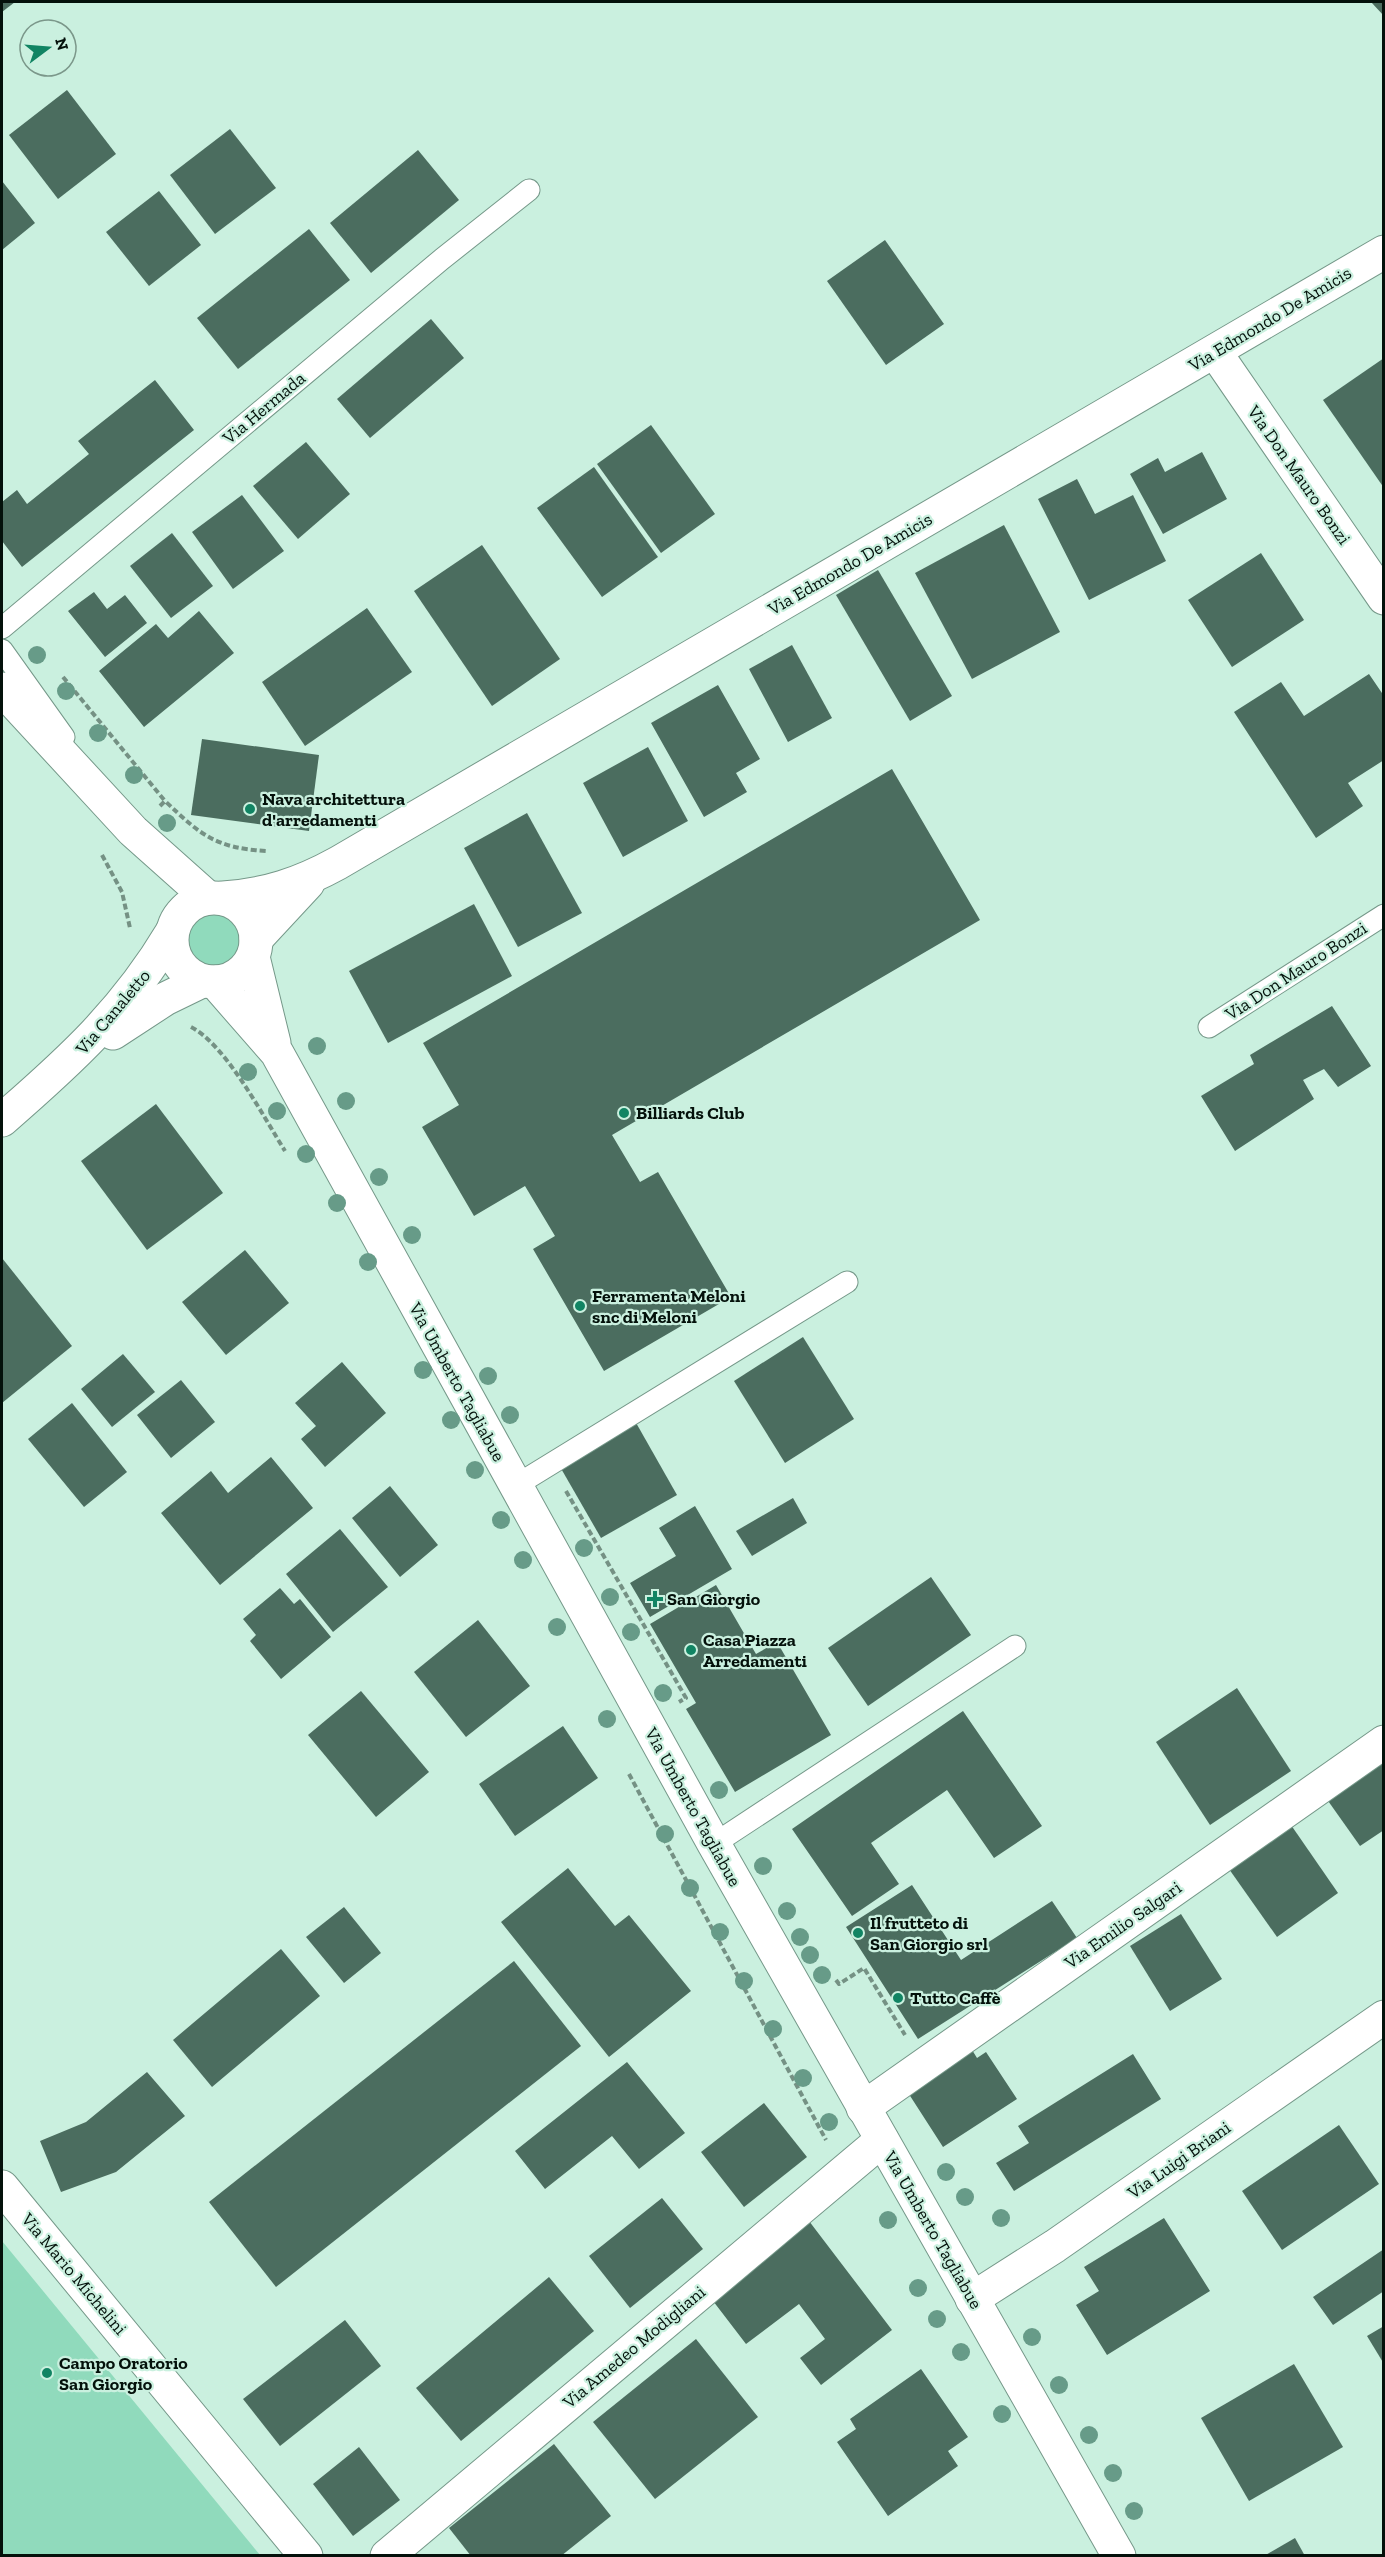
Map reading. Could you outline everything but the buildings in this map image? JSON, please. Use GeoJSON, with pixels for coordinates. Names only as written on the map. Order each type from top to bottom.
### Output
{"type":"FeatureCollection","features":[{"type":"Feature","properties":{"kind":"street","name":"Via Edmondo De Amicis"},"geometry":{"type":"LineString","coordinates":[[215,898],[276,891],[316,875],[1383,252]]}},
{"type":"Feature","properties":{"kind":"street","name":"Via Don Mauro Bonzi"},"geometry":{"type":"LineString","coordinates":[[1215,352],[1383,598]]}},
{"type":"Feature","properties":{"kind":"street"},"geometry":{"type":"LineString","coordinates":[[2,689],[129,827],[215,898],[240,906],[252,921],[254,948],[238,975],[209,982],[188,974],[178,962],[172,948],[175,925],[184,909],[215,898]]}},
{"type":"Feature","properties":{"kind":"street"},"geometry":{"type":"LineString","coordinates":[[129,827],[151,860],[175,925]]}},
{"type":"Feature","properties":{"kind":"street","name":"Via Edmondo De Amicis"},"geometry":{"type":"LineString","coordinates":[[254,948],[288,902],[316,875]]}},
{"type":"Feature","properties":{"kind":"street","name":"Via Canaletto"},"geometry":{"type":"LineString","coordinates":[[2,1120],[71,1061],[130,997],[175,925]]}},
{"type":"Feature","properties":{"kind":"street","name":"Via Umberto Tagliabue"},"geometry":{"type":"LineString","coordinates":[[254,948],[277,1053]]}},
{"type":"Feature","properties":{"kind":"street","name":"Via Canaletto"},"geometry":{"type":"LineString","coordinates":[[71,1061],[165,999],[209,982]]}},
{"type":"Feature","properties":{"kind":"street","name":"Via Umberto Tagliabue"},"geometry":{"type":"LineString","coordinates":[[209,982],[277,1053],[714,1844],[862,2108],[1119,2556]]}},
{"type":"Feature","properties":{"kind":"street","name":"Via Emilio Salgari"},"geometry":{"type":"LineString","coordinates":[[862,2108],[1383,1742]]}},
{"type":"Feature","properties":{"kind":"street","name":"Via Luigi Briani"},"geometry":{"type":"LineString","coordinates":[[972,2299],[1047,2252],[1383,2017]]}},
{"type":"Feature","properties":{"kind":"street","name":"Via Amedeo Modigliani"},"geometry":{"type":"LineString","coordinates":[[387,2556],[882,2140]]}},
{"type":"Feature","properties":{"kind":"street","name":"Via Mario Michelini"},"geometry":{"type":"LineString","coordinates":[[2,2187],[306,2556]]}},
{"type":"Feature","properties":{"kind":"lane","name":"Via Hermada"},"geometry":{"type":"LineString","coordinates":[[2,628],[442,259],[529,190]]}},
{"type":"Feature","properties":{"kind":"lane"},"geometry":{"type":"LineString","coordinates":[[2,650],[129,827]]}},
{"type":"Feature","properties":{"kind":"lane","name":"Via Don Mauro Bonzi"},"geometry":{"type":"LineString","coordinates":[[1209,1027],[1383,915]]}},
{"type":"Feature","properties":{"kind":"lane"},"geometry":{"type":"LineString","coordinates":[[515,1486],[847,1282]]}},
{"type":"Feature","properties":{"kind":"lane"},"geometry":{"type":"LineString","coordinates":[[714,1844],[1015,1646]]}},
{"type":"Feature","properties":{"kind":"path"},"geometry":{"type":"LineString","coordinates":[[59,672],[165,801],[207,839],[230,847],[274,851]]}},
{"type":"Feature","properties":{"kind":"path"},"geometry":{"type":"LineString","coordinates":[[129,827],[165,801]]}},
{"type":"Feature","properties":{"kind":"path"},"geometry":{"type":"LineString","coordinates":[[103,857],[122,892],[130,926],[128,936]]}},
{"type":"Feature","properties":{"kind":"path"},"geometry":{"type":"LineString","coordinates":[[183,1022],[205,1034],[222,1055],[291,1160]]}},
{"type":"Feature","properties":{"kind":"path"},"geometry":{"type":"LineString","coordinates":[[551,1464],[686,1698],[676,1703],[682,1712]]}},
{"type":"Feature","properties":{"kind":"path"},"geometry":{"type":"LineString","coordinates":[[834,1976],[839,1984],[864,1968],[911,2042]]}},
{"type":"Feature","properties":{"kind":"green space"},"geometry":{"type":"Polygon","coordinates":[[[214,912],[225,914],[234,920],[240,929],[242,940],[240,951],[234,960],[225,966],[214,968],[203,966],[194,960],[188,951],[186,940],[188,929],[194,920],[203,914],[214,912]]]}},
{"type":"Feature","properties":{"kind":"green space","name":"Campo Oratorio San Giorgio"},"geometry":{"type":"Polygon","coordinates":[[[2,2241],[260,2555],[2,2555],[2,2241]]]}},
{"type":"Feature","properties":{"kind":"place","name":"Nava architettura d'arredamenti"},"geometry":{"type":"Point","coordinates":[250,809]}},
{"type":"Feature","properties":{"kind":"place","name":"Billiards Club"},"geometry":{"type":"Point","coordinates":[624,1113]}},
{"type":"Feature","properties":{"kind":"place","name":"Ferramenta Meloni snc di Meloni"},"geometry":{"type":"Point","coordinates":[580,1306]}},
{"type":"Feature","properties":{"kind":"place","name":"San Giorgio"},"geometry":{"type":"Point","coordinates":[655,1599]}},
{"type":"Feature","properties":{"kind":"place","name":"Casa Piazza Arredamenti"},"geometry":{"type":"Point","coordinates":[691,1650]}},
{"type":"Feature","properties":{"kind":"place","name":"Il frutteto di San Giorgio srl"},"geometry":{"type":"Point","coordinates":[858,1933]}},
{"type":"Feature","properties":{"kind":"place","name":"Tutto Caffè"},"geometry":{"type":"Point","coordinates":[898,1998]}},
{"type":"Feature","properties":{"kind":"place","name":"Campo Oratorio San Giorgio"},"geometry":{"type":"Point","coordinates":[47,2373]}}]}
